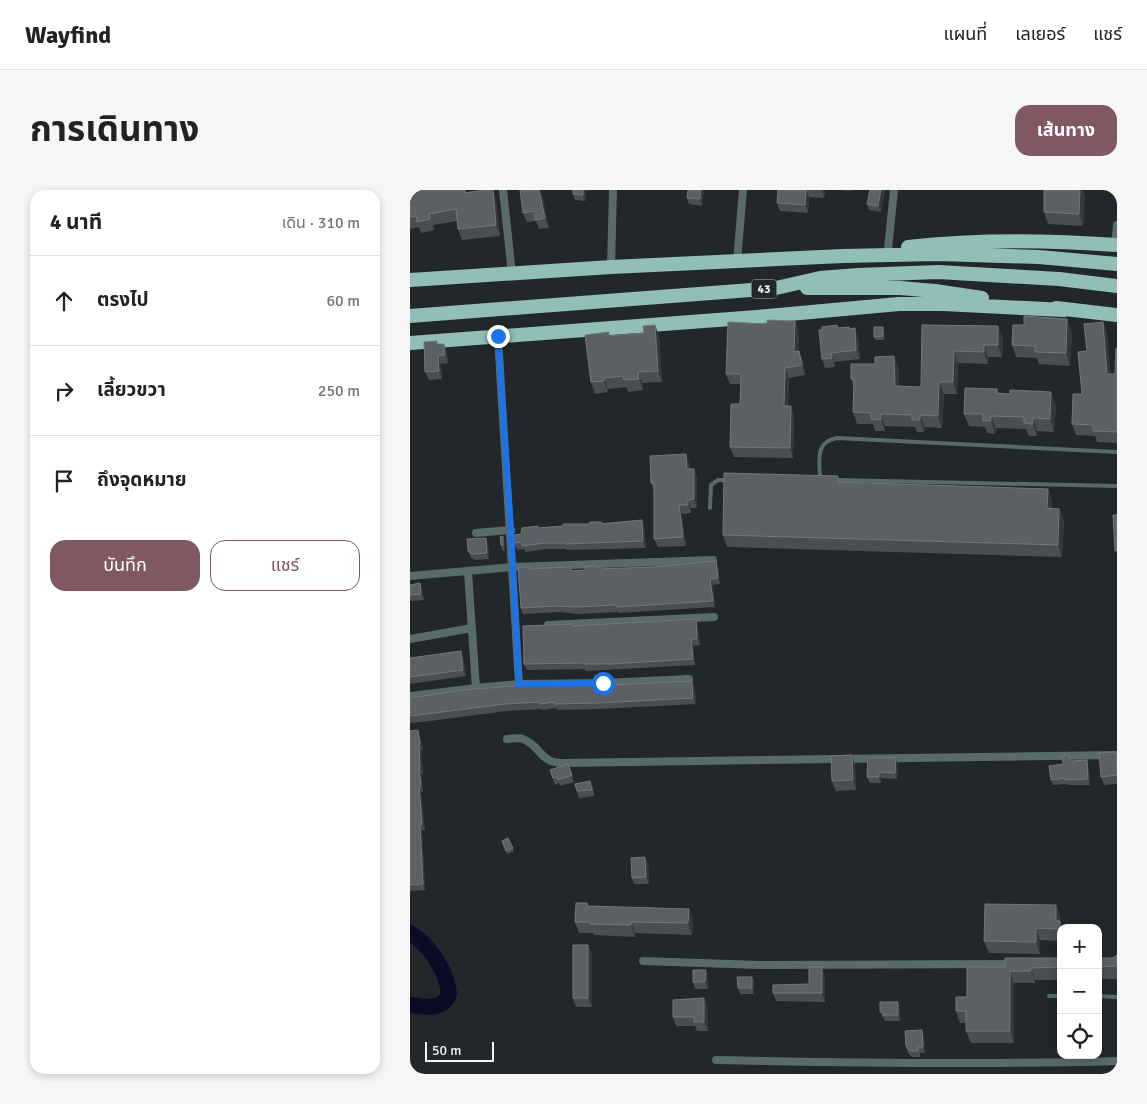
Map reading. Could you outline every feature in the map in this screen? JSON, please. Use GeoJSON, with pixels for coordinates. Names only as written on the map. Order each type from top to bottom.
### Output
{"type":"FeatureCollection","features":[{"type":"Feature","properties":{"kind":"highway","name":"43"},"geometry":{"type":"LineString","coordinates":[[843,256],[926,245],[999,241],[1116,245]]}},
{"type":"Feature","properties":{"kind":"highway","name":"43"},"geometry":{"type":"LineString","coordinates":[[410,280],[612,267],[843,256],[938,254],[1039,256],[1117,264]]}},
{"type":"Feature","properties":{"kind":"highway","name":"43"},"geometry":{"type":"LineString","coordinates":[[776,288],[820,278],[858,274],[938,272],[1059,279],[1117,286]]}},
{"type":"Feature","properties":{"kind":"highway","name":"43"},"geometry":{"type":"LineString","coordinates":[[410,316],[776,288],[865,287],[935,291],[1064,310],[1117,315]]}},
{"type":"Feature","properties":{"kind":"highway"},"geometry":{"type":"LineString","coordinates":[[410,342],[757,317],[899,304],[943,304],[1064,310]]}},
{"type":"Feature","properties":{"kind":"street"},"geometry":{"type":"LineString","coordinates":[[503,190],[512,274]]}},
{"type":"Feature","properties":{"kind":"street"},"geometry":{"type":"LineString","coordinates":[[612,267],[613,190]]}},
{"type":"Feature","properties":{"kind":"street"},"geometry":{"type":"LineString","coordinates":[[738,261],[743,190]]}},
{"type":"Feature","properties":{"kind":"street"},"geometry":{"type":"LineString","coordinates":[[888,249],[894,190]]}},
{"type":"Feature","properties":{"kind":"street"},"geometry":{"type":"LineString","coordinates":[[1116,245],[1117,225]]}},
{"type":"Feature","properties":{"kind":"street"},"geometry":{"type":"LineString","coordinates":[[498,336],[519,684]]}},
{"type":"Feature","properties":{"kind":"street"},"geometry":{"type":"LineString","coordinates":[[476,533],[511,530]]}},
{"type":"Feature","properties":{"kind":"street"},"geometry":{"type":"LineString","coordinates":[[410,576],[512,567],[714,560]]}},
{"type":"Feature","properties":{"kind":"street"},"geometry":{"type":"LineString","coordinates":[[468,572],[476,688]]}},
{"type":"Feature","properties":{"kind":"street"},"geometry":{"type":"LineString","coordinates":[[535,626],[714,617]]}},
{"type":"Feature","properties":{"kind":"street"},"geometry":{"type":"LineString","coordinates":[[516,627],[526,626]]}},
{"type":"Feature","properties":{"kind":"street"},"geometry":{"type":"LineString","coordinates":[[410,639],[472,628]]}},
{"type":"Feature","properties":{"kind":"street"},"geometry":{"type":"LineString","coordinates":[[410,696],[519,684],[689,679]]}},
{"type":"Feature","properties":{"kind":"street"},"geometry":{"type":"LineString","coordinates":[[507,739],[523,739],[532,744],[547,760],[562,764],[1117,755]]}},
{"type":"Feature","properties":{"kind":"street"},"geometry":{"type":"LineString","coordinates":[[643,961],[760,965],[1024,964]]}},
{"type":"Feature","properties":{"kind":"street"},"geometry":{"type":"LineString","coordinates":[[716,1060],[940,1063],[1117,1061]]}},
{"type":"Feature","properties":{"kind":"lane"},"geometry":{"type":"LineString","coordinates":[[820,480],[820,452],[822,445],[828,440],[837,438],[1117,452]]}},
{"type":"Feature","properties":{"kind":"lane"},"geometry":{"type":"LineString","coordinates":[[710,508],[710,487],[713,483],[718,480],[737,480]]}},
{"type":"Feature","properties":{"kind":"lane"},"geometry":{"type":"LineString","coordinates":[[811,480],[1117,486]]}},
{"type":"Feature","properties":{"kind":"lane"},"geometry":{"type":"LineString","coordinates":[[1049,996],[1057,996]]}},
{"type":"Feature","properties":{"kind":"lane"},"geometry":{"type":"LineString","coordinates":[[1102,996],[1117,996]]}},
{"type":"Feature","properties":{"kind":"building"},"geometry":{"type":"Polygon","coordinates":[[[410,190],[465,190],[465,193],[493,190],[496,225],[458,229],[456,209],[429,214],[430,219],[417,222],[416,216],[410,217],[410,190]]]}},
{"type":"Feature","properties":{"kind":"building"},"geometry":{"type":"Polygon","coordinates":[[[520,190],[539,190],[545,218],[535,220],[534,211],[523,213],[520,190]]]}},
{"type":"Feature","properties":{"kind":"building"},"geometry":{"type":"Polygon","coordinates":[[[573,190],[583,190],[583,195],[573,194],[573,190]]]}},
{"type":"Feature","properties":{"kind":"building"},"geometry":{"type":"Polygon","coordinates":[[[688,190],[701,190],[700,199],[687,198],[688,190]]]}},
{"type":"Feature","properties":{"kind":"building"},"geometry":{"type":"Polygon","coordinates":[[[778,190],[806,190],[805,205],[777,203],[778,190]]]}},
{"type":"Feature","properties":{"kind":"building"},"geometry":{"type":"Polygon","coordinates":[[[870,190],[881,190],[878,206],[867,204],[870,190]]]}},
{"type":"Feature","properties":{"kind":"building"},"geometry":{"type":"Polygon","coordinates":[[[1044,190],[1080,190],[1079,214],[1044,212],[1044,190]]]}},
{"type":"Feature","properties":{"kind":"building"},"geometry":{"type":"Polygon","coordinates":[[[1024,316],[1067,319],[1066,353],[1035,352],[1035,346],[1012,345],[1013,325],[1024,325],[1024,316]]]}},
{"type":"Feature","properties":{"kind":"building"},"geometry":{"type":"Polygon","coordinates":[[[767,320],[795,321],[794,352],[799,351],[802,365],[785,368],[784,406],[791,406],[790,448],[730,447],[731,404],[740,404],[741,374],[726,374],[728,322],[767,324],[767,320]]]}},
{"type":"Feature","properties":{"kind":"building"},"geometry":{"type":"Polygon","coordinates":[[[1103,322],[1107,374],[1115,374],[1117,348],[1117,432],[1093,431],[1093,425],[1072,424],[1073,394],[1082,394],[1078,352],[1087,351],[1084,324],[1103,322]]]}},
{"type":"Feature","properties":{"kind":"building"},"geometry":{"type":"Polygon","coordinates":[[[655,325],[658,371],[638,372],[639,379],[624,380],[623,376],[604,378],[604,381],[591,382],[585,335],[609,332],[609,336],[644,333],[643,326],[655,325]]]}},
{"type":"Feature","properties":{"kind":"building"},"geometry":{"type":"Polygon","coordinates":[[[837,325],[838,328],[855,328],[856,350],[831,353],[832,358],[822,359],[819,330],[822,330],[822,327],[837,325]]]}},
{"type":"Feature","properties":{"kind":"building"},"geometry":{"type":"Polygon","coordinates":[[[922,325],[998,326],[998,345],[984,345],[984,352],[954,351],[953,382],[939,382],[938,416],[920,415],[920,420],[912,420],[912,415],[881,414],[881,420],[871,419],[871,413],[853,412],[854,379],[851,379],[851,364],[875,364],[875,357],[894,356],[895,386],[921,387],[922,325]]]}},
{"type":"Feature","properties":{"kind":"building"},"geometry":{"type":"Polygon","coordinates":[[[874,327],[883,327],[883,336],[874,337],[874,327]]]}},
{"type":"Feature","properties":{"kind":"building"},"geometry":{"type":"Polygon","coordinates":[[[437,341],[437,344],[444,344],[445,355],[438,355],[439,371],[425,372],[424,342],[437,341]]]}},
{"type":"Feature","properties":{"kind":"building"},"geometry":{"type":"Polygon","coordinates":[[[965,388],[997,389],[997,393],[1010,394],[1010,390],[1051,392],[1050,419],[1033,418],[1033,424],[1024,423],[1024,417],[991,416],[991,421],[983,421],[983,414],[964,414],[965,388]]]}},
{"type":"Feature","properties":{"kind":"building"},"geometry":{"type":"Polygon","coordinates":[[[686,454],[687,469],[694,469],[694,499],[688,500],[688,505],[679,505],[683,537],[654,539],[654,483],[651,483],[650,456],[686,454]]]}},
{"type":"Feature","properties":{"kind":"building"},"geometry":{"type":"Polygon","coordinates":[[[724,473],[838,476],[838,482],[1048,489],[1047,508],[1059,509],[1058,545],[723,535],[724,473]]]}},
{"type":"Feature","properties":{"kind":"building"},"geometry":{"type":"Polygon","coordinates":[[[1113,515],[1117,515],[1117,551],[1115,551],[1113,515]]]}},
{"type":"Feature","properties":{"kind":"building"},"geometry":{"type":"Polygon","coordinates":[[[642,520],[643,541],[545,543],[522,546],[522,542],[514,543],[514,535],[521,534],[522,528],[642,520]]]}},
{"type":"Feature","properties":{"kind":"building"},"geometry":{"type":"Polygon","coordinates":[[[503,536],[503,545],[501,545],[500,537],[503,536]]]}},
{"type":"Feature","properties":{"kind":"building"},"geometry":{"type":"Polygon","coordinates":[[[486,538],[487,553],[473,554],[468,551],[467,539],[486,538]]]}},
{"type":"Feature","properties":{"kind":"building"},"geometry":{"type":"Polygon","coordinates":[[[716,561],[718,578],[710,579],[713,601],[617,607],[616,605],[521,608],[518,568],[571,567],[571,571],[585,570],[585,567],[598,566],[598,569],[653,567],[716,561]]]}},
{"type":"Feature","properties":{"kind":"building"},"geometry":{"type":"Polygon","coordinates":[[[420,583],[421,594],[410,595],[410,585],[420,583]]]}},
{"type":"Feature","properties":{"kind":"building"},"geometry":{"type":"Polygon","coordinates":[[[696,619],[697,639],[691,639],[693,659],[611,664],[524,664],[523,626],[573,624],[573,626],[696,619]]]}},
{"type":"Feature","properties":{"kind":"building"},"geometry":{"type":"Polygon","coordinates":[[[461,651],[463,670],[410,677],[410,658],[461,651]]]}},
{"type":"Feature","properties":{"kind":"building"},"geometry":{"type":"Polygon","coordinates":[[[692,681],[693,698],[598,703],[554,704],[554,702],[540,704],[540,702],[505,704],[410,716],[410,698],[478,688],[535,684],[536,686],[550,684],[551,686],[594,686],[692,681]]]}},
{"type":"Feature","properties":{"kind":"building"},"geometry":{"type":"Polygon","coordinates":[[[418,730],[420,744],[419,768],[421,786],[419,786],[423,884],[410,885],[410,731],[418,730]]]}},
{"type":"Feature","properties":{"kind":"building"},"geometry":{"type":"Polygon","coordinates":[[[1116,752],[1117,775],[1101,777],[1099,753],[1116,752]]]}},
{"type":"Feature","properties":{"kind":"building"},"geometry":{"type":"Polygon","coordinates":[[[852,755],[853,780],[832,781],[831,756],[852,755]]]}},
{"type":"Feature","properties":{"kind":"building"},"geometry":{"type":"Polygon","coordinates":[[[1062,756],[1070,756],[1070,761],[1087,760],[1088,779],[1065,780],[1065,778],[1051,780],[1049,766],[1063,764],[1062,756]]]}},
{"type":"Feature","properties":{"kind":"building"},"geometry":{"type":"Polygon","coordinates":[[[868,758],[896,758],[895,773],[879,772],[879,777],[867,777],[868,758]]]}},
{"type":"Feature","properties":{"kind":"building"},"geometry":{"type":"Polygon","coordinates":[[[568,764],[572,775],[558,780],[557,777],[553,778],[550,770],[568,764]]]}},
{"type":"Feature","properties":{"kind":"building"},"geometry":{"type":"Polygon","coordinates":[[[590,781],[592,790],[577,791],[575,784],[590,781]]]}},
{"type":"Feature","properties":{"kind":"building"},"geometry":{"type":"Polygon","coordinates":[[[508,838],[513,848],[506,851],[502,841],[508,838]]]}},
{"type":"Feature","properties":{"kind":"building"},"geometry":{"type":"Polygon","coordinates":[[[645,857],[646,877],[632,878],[631,858],[645,857]]]}},
{"type":"Feature","properties":{"kind":"building"},"geometry":{"type":"Polygon","coordinates":[[[576,903],[587,903],[587,906],[689,909],[688,923],[631,922],[631,925],[575,922],[576,903]]]}},
{"type":"Feature","properties":{"kind":"building"},"geometry":{"type":"Polygon","coordinates":[[[985,904],[1056,905],[1056,921],[1060,921],[1060,924],[1057,924],[1057,929],[1036,928],[1036,942],[984,941],[985,904]]]}},
{"type":"Feature","properties":{"kind":"building"},"geometry":{"type":"Polygon","coordinates":[[[573,945],[588,945],[588,998],[573,998],[573,945]]]}},
{"type":"Feature","properties":{"kind":"building"},"geometry":{"type":"Polygon","coordinates":[[[1117,955],[1117,966],[1102,967],[1102,958],[1113,958],[1117,955]]]}},
{"type":"Feature","properties":{"kind":"building"},"geometry":{"type":"Polygon","coordinates":[[[1005,958],[1057,958],[1057,967],[1031,968],[1031,971],[1010,971],[1010,1031],[966,1031],[966,1011],[956,1011],[956,997],[967,997],[967,967],[1005,967],[1005,958]]]}},
{"type":"Feature","properties":{"kind":"building"},"geometry":{"type":"Polygon","coordinates":[[[809,967],[822,967],[822,993],[773,993],[773,985],[809,984],[809,967]]]}},
{"type":"Feature","properties":{"kind":"building"},"geometry":{"type":"Polygon","coordinates":[[[693,970],[706,970],[705,982],[693,982],[693,970]]]}},
{"type":"Feature","properties":{"kind":"building"},"geometry":{"type":"Polygon","coordinates":[[[737,977],[752,977],[752,988],[738,988],[737,977]]]}},
{"type":"Feature","properties":{"kind":"building"},"geometry":{"type":"Polygon","coordinates":[[[704,998],[704,1022],[694,1022],[694,1017],[673,1017],[673,1000],[704,998]]]}},
{"type":"Feature","properties":{"kind":"building"},"geometry":{"type":"Polygon","coordinates":[[[880,1002],[898,1002],[898,1015],[883,1015],[883,1012],[880,1012],[880,1002]]]}},
{"type":"Feature","properties":{"kind":"building"},"geometry":{"type":"Polygon","coordinates":[[[922,1030],[923,1047],[918,1047],[918,1051],[910,1051],[906,1046],[905,1031],[922,1030]]]}},
{"type":"Feature","properties":{"kind":"waterway"},"geometry":{"type":"LineString","coordinates":[[410,933],[424,944],[436,959],[445,976],[449,994],[442,1003],[432,1007],[410,1005]]}},
{"type":"Feature","properties":{"kind":"route"},"geometry":{"type":"LineString","coordinates":[[498,336],[519,684],[603,683]]}}]}
